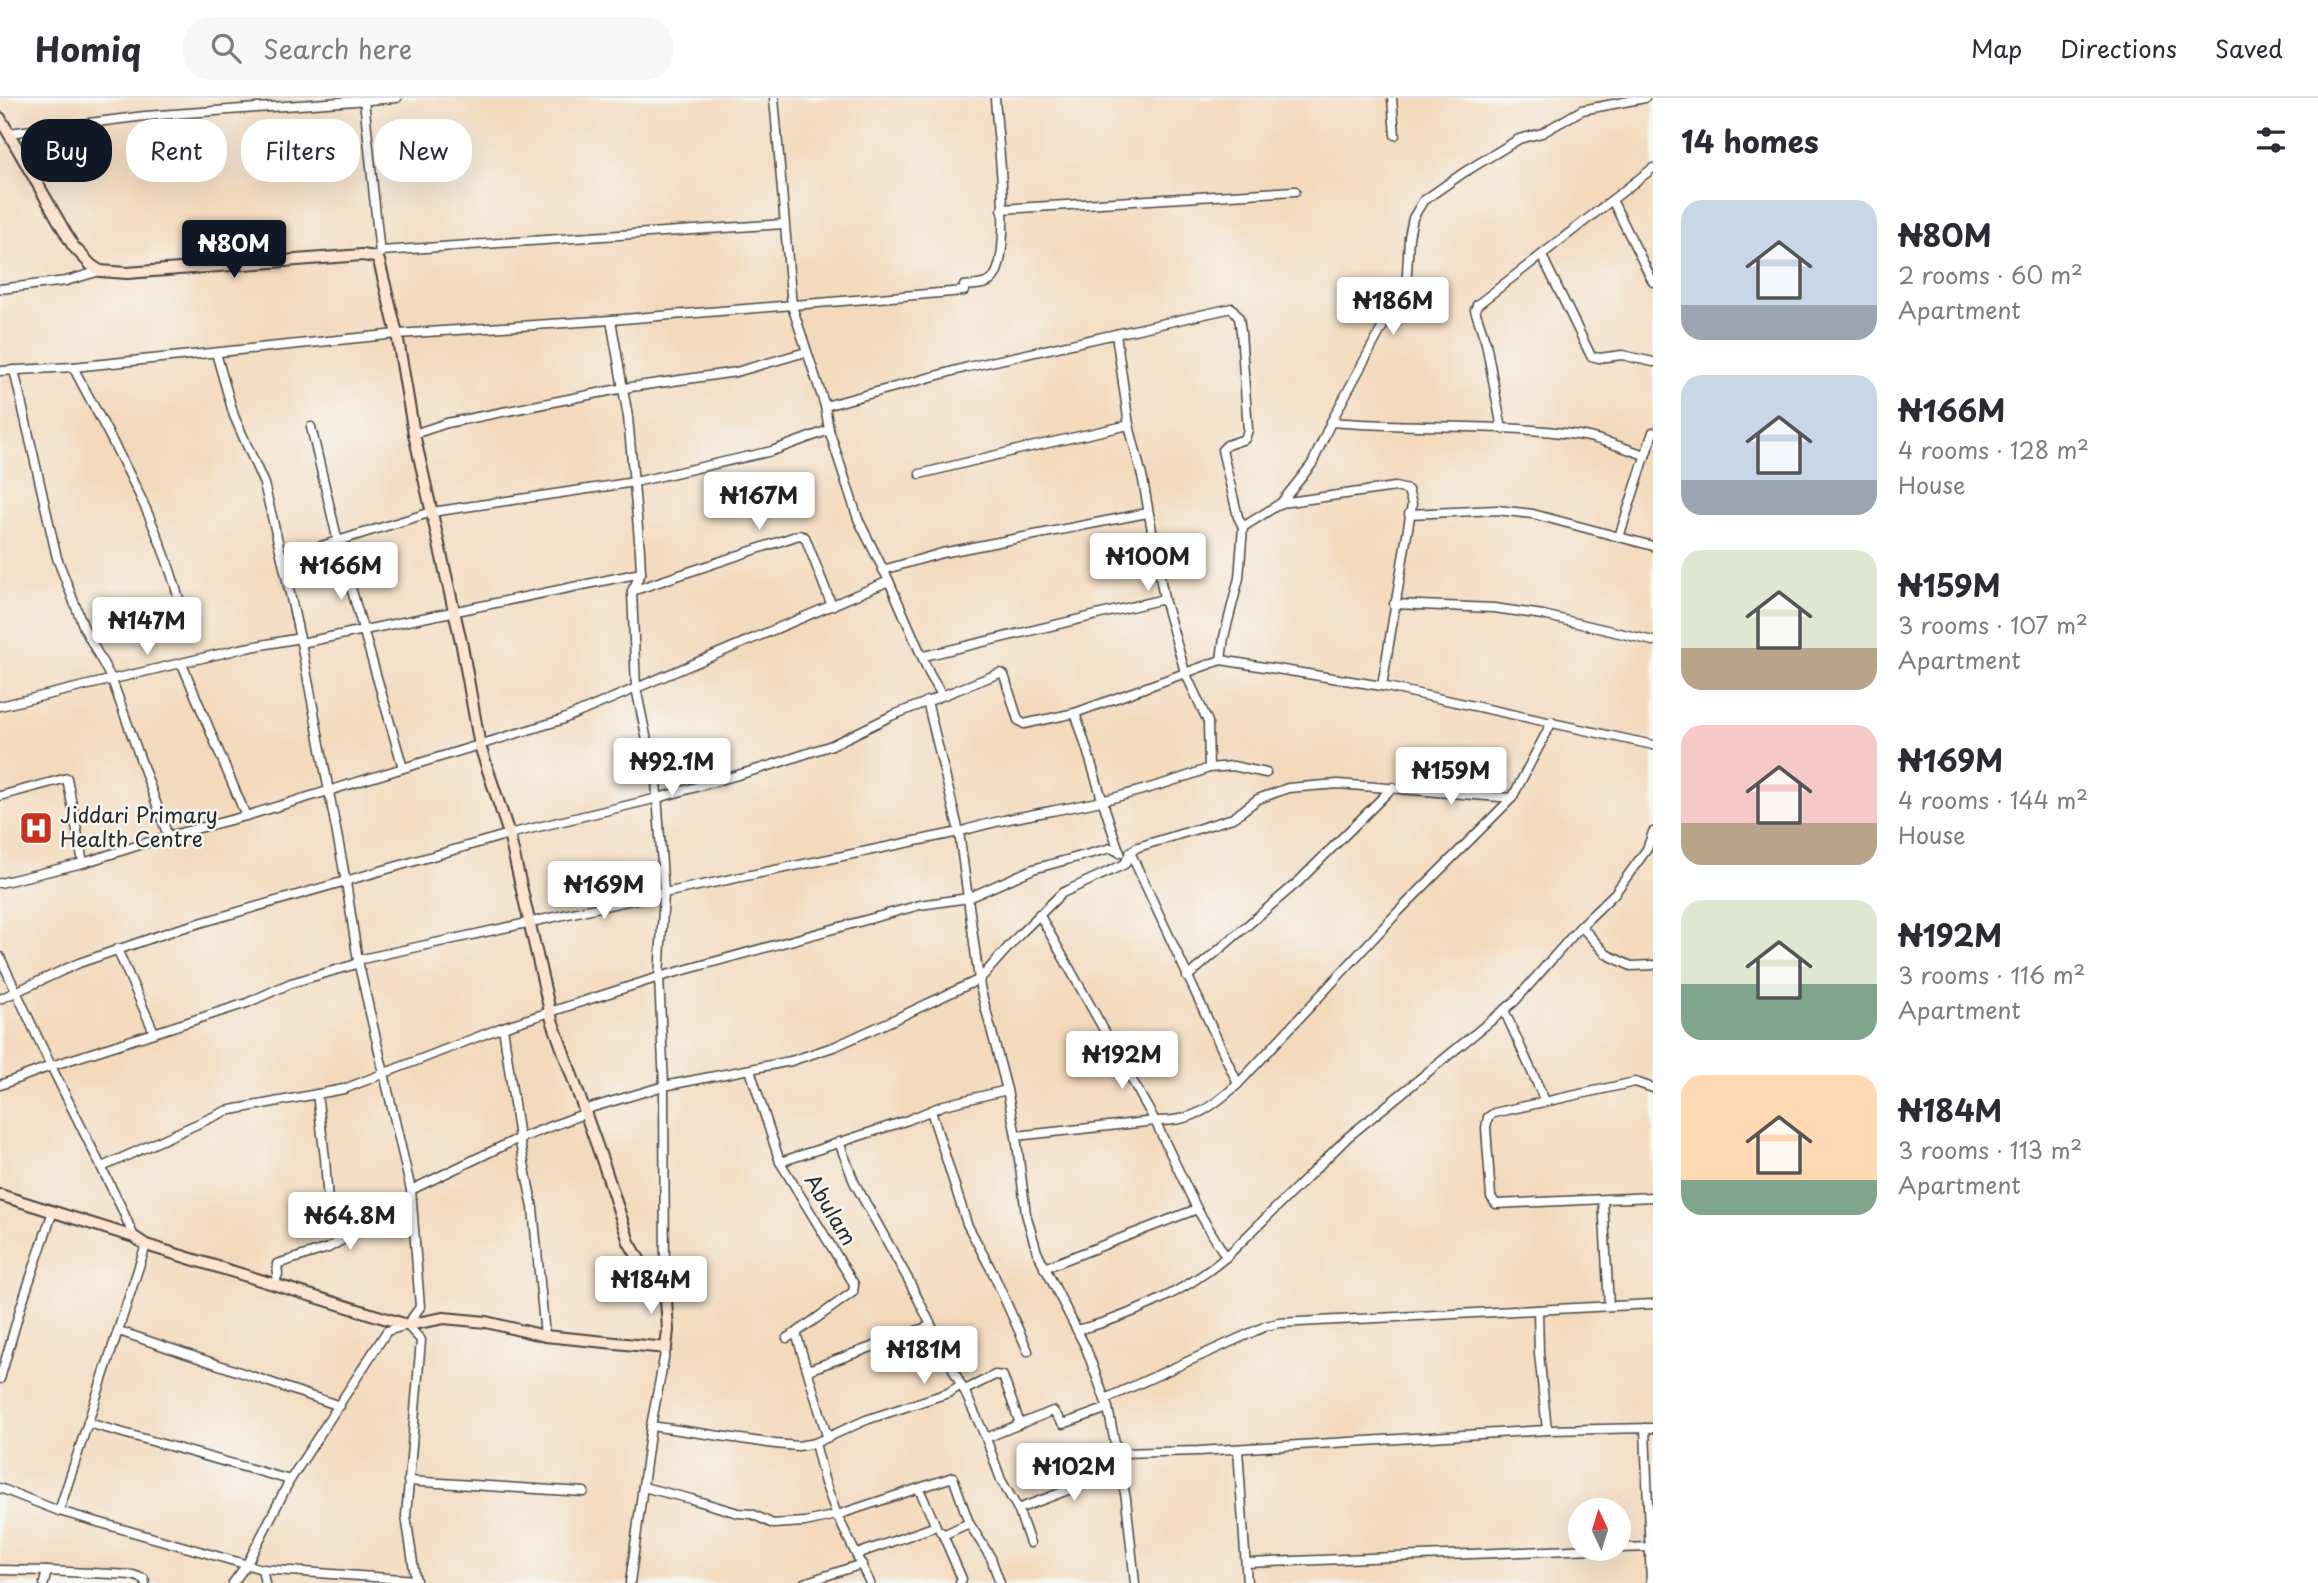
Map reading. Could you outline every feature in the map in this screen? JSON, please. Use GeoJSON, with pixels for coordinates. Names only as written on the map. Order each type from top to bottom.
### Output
{"type":"FeatureCollection","features":[{"type":"Feature","properties":{"kind":"street"},"geometry":{"type":"LineString","coordinates":[[9,134],[291,102],[397,98]]}},
{"type":"Feature","properties":{"kind":"street"},"geometry":{"type":"LineString","coordinates":[[774,98],[792,306],[858,519],[924,656],[930,675],[942,695]]}},
{"type":"Feature","properties":{"kind":"street"},"geometry":{"type":"LineString","coordinates":[[0,371],[74,367],[397,334],[611,320],[964,291],[964,286],[988,283],[995,276],[1002,258],[1002,209],[995,98]]}},
{"type":"Feature","properties":{"kind":"street"},"geometry":{"type":"LineString","coordinates":[[1392,98],[1395,135]]}},
{"type":"Feature","properties":{"kind":"street"},"geometry":{"type":"LineString","coordinates":[[1243,527],[1281,503],[1312,464],[1331,422],[1390,313],[1406,291],[1409,237],[1413,218],[1423,201],[1519,139],[1542,132],[1582,110],[1645,98]]}},
{"type":"Feature","properties":{"kind":"street"},"geometry":{"type":"LineString","coordinates":[[364,100],[380,256],[414,434],[454,611],[480,746],[509,834],[550,1011],[629,1242],[640,1261],[665,1285]]}},
{"type":"Feature","properties":{"kind":"street"},"geometry":{"type":"LineString","coordinates":[[0,118],[73,246],[100,271]]}},
{"type":"Feature","properties":{"kind":"street"},"geometry":{"type":"LineString","coordinates":[[1502,429],[1486,343],[1475,310],[1477,305],[1653,168]]}},
{"type":"Feature","properties":{"kind":"street"},"geometry":{"type":"LineString","coordinates":[[1002,209],[1295,191]]}},
{"type":"Feature","properties":{"kind":"street"},"geometry":{"type":"LineString","coordinates":[[1612,200],[1653,282]]}},
{"type":"Feature","properties":{"kind":"street"},"geometry":{"type":"LineString","coordinates":[[0,289],[66,281],[100,271],[127,273],[375,257],[784,224]]}},
{"type":"Feature","properties":{"kind":"street"},"geometry":{"type":"LineString","coordinates":[[1542,256],[1591,356],[1599,358],[1622,355],[1653,362]]}},
{"type":"Feature","properties":{"kind":"street"},"geometry":{"type":"LineString","coordinates":[[825,406],[968,367],[1232,308],[1239,318],[1248,430],[1245,439],[1227,445],[1222,450],[1238,517],[1243,527],[1239,578],[1221,660]]}},
{"type":"Feature","properties":{"kind":"street"},"geometry":{"type":"LineString","coordinates":[[611,320],[624,388],[635,481],[641,573],[632,591],[636,688],[655,767],[664,892],[659,977],[664,1086],[665,1285],[668,1330],[651,1426],[631,1583]]}},
{"type":"Feature","properties":{"kind":"street"},"geometry":{"type":"LineString","coordinates":[[1116,334],[1129,425],[1143,480],[1164,599],[1185,672],[1208,722],[1209,768]]}},
{"type":"Feature","properties":{"kind":"street"},"geometry":{"type":"LineString","coordinates":[[414,434],[447,423],[624,388],[736,372],[806,352]]}},
{"type":"Feature","properties":{"kind":"street"},"geometry":{"type":"LineString","coordinates":[[216,353],[234,416],[264,484],[282,558],[301,641],[358,961],[411,1190],[419,1307],[407,1325]]}},
{"type":"Feature","properties":{"kind":"street"},"geometry":{"type":"LineString","coordinates":[[74,367],[149,511],[173,575],[182,611]]}},
{"type":"Feature","properties":{"kind":"street"},"geometry":{"type":"LineString","coordinates":[[14,370],[57,558],[84,628],[112,680],[168,836]]}},
{"type":"Feature","properties":{"kind":"street"},"geometry":{"type":"LineString","coordinates":[[1331,422],[1580,435],[1645,454]]}},
{"type":"Feature","properties":{"kind":"street"},"geometry":{"type":"LineString","coordinates":[[920,474],[1129,425]]}},
{"type":"Feature","properties":{"kind":"street"},"geometry":{"type":"LineString","coordinates":[[311,427],[338,542],[403,768]]}},
{"type":"Feature","properties":{"kind":"street"},"geometry":{"type":"LineString","coordinates":[[282,558],[432,512],[635,481],[772,451],[829,429]]}},
{"type":"Feature","properties":{"kind":"street"},"geometry":{"type":"LineString","coordinates":[[1619,537],[1653,432]]}},
{"type":"Feature","properties":{"kind":"street"},"geometry":{"type":"LineString","coordinates":[[1281,503],[1395,487],[1408,490],[1412,504],[1381,686]]}},
{"type":"Feature","properties":{"kind":"street"},"geometry":{"type":"LineString","coordinates":[[1409,514],[1497,510],[1533,514],[1653,546]]}},
{"type":"Feature","properties":{"kind":"street"},"geometry":{"type":"LineString","coordinates":[[883,570],[953,551],[1147,513]]}},
{"type":"Feature","properties":{"kind":"street"},"geometry":{"type":"LineString","coordinates":[[632,591],[799,535],[805,537],[832,606]]}},
{"type":"Feature","properties":{"kind":"street"},"geometry":{"type":"LineString","coordinates":[[0,706],[240,649],[365,630],[641,573]]}},
{"type":"Feature","properties":{"kind":"street"},"geometry":{"type":"LineString","coordinates":[[0,883],[83,863],[168,836],[246,816],[561,720],[889,581]]}},
{"type":"Feature","properties":{"kind":"street"},"geometry":{"type":"LineString","coordinates":[[924,656],[1164,599]]}},
{"type":"Feature","properties":{"kind":"street"},"geometry":{"type":"LineString","coordinates":[[1394,604],[1494,608],[1544,615],[1653,641]]}},
{"type":"Feature","properties":{"kind":"street"},"geometry":{"type":"LineString","coordinates":[[0,999],[117,949],[509,834],[658,798],[772,765],[832,745],[891,716],[1000,673],[1004,676],[1018,720],[1024,724],[1075,713],[1221,660],[1381,686],[1653,745]]}},
{"type":"Feature","properties":{"kind":"street"},"geometry":{"type":"LineString","coordinates":[[182,664],[246,816]]}},
{"type":"Feature","properties":{"kind":"street"},"geometry":{"type":"LineString","coordinates":[[928,701],[958,832],[981,987],[1007,1090],[1026,1214],[1044,1268],[1086,1348],[1106,1404],[1121,1470],[1135,1583]]}},
{"type":"Feature","properties":{"kind":"street"},"geometry":{"type":"LineString","coordinates":[[1075,713],[1094,766],[1101,800],[1125,864]]}},
{"type":"Feature","properties":{"kind":"street"},"geometry":{"type":"LineString","coordinates":[[1016,1136],[1155,1121],[1176,1122],[1215,1105],[1238,1084],[1397,913],[1512,797],[1552,722]]}},
{"type":"Feature","properties":{"kind":"street"},"geometry":{"type":"LineString","coordinates":[[0,1084],[247,1003],[290,983],[353,965],[358,961],[664,892],[1101,800],[1209,768],[1233,766],[1266,773]]}},
{"type":"Feature","properties":{"kind":"street"},"geometry":{"type":"LineString","coordinates":[[0,796],[67,778],[83,863]]}},
{"type":"Feature","properties":{"kind":"street"},"geometry":{"type":"LineString","coordinates":[[411,1190],[519,1138],[586,1112],[590,1108],[664,1086],[791,1061],[836,1046],[981,979],[1039,914],[1062,893],[1125,864],[1130,852],[1138,847],[1233,818],[1258,799],[1288,788],[1338,784],[1512,797]]}},
{"type":"Feature","properties":{"kind":"street"},"geometry":{"type":"LineString","coordinates":[[1187,977],[1298,882],[1394,788]]}},
{"type":"Feature","properties":{"kind":"street"},"geometry":{"type":"LineString","coordinates":[[1077,1330],[1105,1323],[1156,1300],[1204,1275],[1226,1257],[1348,1137],[1514,1002],[1581,926],[1615,893],[1647,849],[1653,832]]}},
{"type":"Feature","properties":{"kind":"street"},"geometry":{"type":"LineString","coordinates":[[102,1167],[226,1111],[344,1089],[503,1027],[659,977],[920,905],[968,898],[1033,869],[1111,848],[1119,852]]}},
{"type":"Feature","properties":{"kind":"street"},"geometry":{"type":"LineString","coordinates":[[1130,852],[1238,1084]]}},
{"type":"Feature","properties":{"kind":"street"},"geometry":{"type":"LineString","coordinates":[[1039,914],[1155,1121],[1198,1209],[1226,1257]]}},
{"type":"Feature","properties":{"kind":"street"},"geometry":{"type":"LineString","coordinates":[[1581,926],[1606,954],[1631,966],[1653,965]]}},
{"type":"Feature","properties":{"kind":"street"},"geometry":{"type":"LineString","coordinates":[[117,949],[154,1032]]}},
{"type":"Feature","properties":{"kind":"street"},"geometry":{"type":"LineString","coordinates":[[0,957],[134,1237]]}},
{"type":"Feature","properties":{"kind":"street"},"geometry":{"type":"LineString","coordinates":[[1504,1010],[1545,1101]]}},
{"type":"Feature","properties":{"kind":"street"},"geometry":{"type":"LineString","coordinates":[[503,1027],[519,1138],[533,1209],[545,1336]]}},
{"type":"Feature","properties":{"kind":"street","name":"Abulam"},"geometry":{"type":"LineString","coordinates":[[750,1070],[780,1162],[854,1284],[853,1292],[796,1333]]}},
{"type":"Feature","properties":{"kind":"street"},"geometry":{"type":"LineString","coordinates":[[1653,1088],[1635,1082],[1494,1113],[1488,1117],[1486,1128],[1491,1197],[1496,1204],[1653,1197]]}},
{"type":"Feature","properties":{"kind":"street"},"geometry":{"type":"LineString","coordinates":[[780,1162],[944,1105],[1007,1090]]}},
{"type":"Feature","properties":{"kind":"street"},"geometry":{"type":"LineString","coordinates":[[317,1094],[329,1218],[338,1242]]}},
{"type":"Feature","properties":{"kind":"street"},"geometry":{"type":"LineString","coordinates":[[931,1111],[967,1224],[993,1272],[1028,1352]]}},
{"type":"Feature","properties":{"kind":"street"},"geometry":{"type":"LineString","coordinates":[[839,1142],[853,1182],[908,1279],[963,1388],[986,1438],[1001,1480],[1018,1509],[1030,1543]]}},
{"type":"Feature","properties":{"kind":"street"},"geometry":{"type":"LineString","coordinates":[[0,1195],[134,1237],[146,1245],[407,1325],[421,1340],[406,1516],[416,1582],[379,1581],[262,1569],[60,1511],[0,1488]]}},
{"type":"Feature","properties":{"kind":"street"},"geometry":{"type":"LineString","coordinates":[[1604,1199],[1609,1306]]}},
{"type":"Feature","properties":{"kind":"street"},"geometry":{"type":"LineString","coordinates":[[274,1285],[278,1274],[277,1264],[328,1248],[411,1202]]}},
{"type":"Feature","properties":{"kind":"street"},"geometry":{"type":"LineString","coordinates":[[1044,1268],[1198,1209]]}},
{"type":"Feature","properties":{"kind":"street"},"geometry":{"type":"LineString","coordinates":[[0,1380],[21,1306],[53,1211]]}},
{"type":"Feature","properties":{"kind":"street"},"geometry":{"type":"LineString","coordinates":[[60,1511],[146,1245]]}},
{"type":"Feature","properties":{"kind":"street"},"geometry":{"type":"LineString","coordinates":[[986,1438],[1053,1411],[1060,1424],[1063,1424],[1266,1326],[1279,1323],[1653,1304]]}},
{"type":"Feature","properties":{"kind":"street"},"geometry":{"type":"LineString","coordinates":[[1538,1310],[1539,1353],[1547,1430]]}},
{"type":"Feature","properties":{"kind":"street"},"geometry":{"type":"LineString","coordinates":[[233,1583],[247,1564],[290,1480],[387,1331],[444,1318],[486,1322],[545,1336],[666,1349]]}},
{"type":"Feature","properties":{"kind":"street"},"geometry":{"type":"LineString","coordinates":[[808,1370],[930,1326]]}},
{"type":"Feature","properties":{"kind":"street"},"geometry":{"type":"LineString","coordinates":[[119,1331],[340,1406]]}},
{"type":"Feature","properties":{"kind":"street"},"geometry":{"type":"LineString","coordinates":[[787,1338],[796,1333],[828,1436]]}},
{"type":"Feature","properties":{"kind":"street"},"geometry":{"type":"LineString","coordinates":[[651,1426],[798,1446],[815,1443],[866,1420],[995,1375],[1003,1376],[1020,1424]]}},
{"type":"Feature","properties":{"kind":"street"},"geometry":{"type":"LineString","coordinates":[[88,1423],[290,1480]]}},
{"type":"Feature","properties":{"kind":"street"},"geometry":{"type":"LineString","coordinates":[[1118,1453],[1238,1449],[1547,1430],[1649,1428],[1651,1583]]}},
{"type":"Feature","properties":{"kind":"street"},"geometry":{"type":"LineString","coordinates":[[815,1443],[825,1483],[870,1583]]}},
{"type":"Feature","properties":{"kind":"street"},"geometry":{"type":"LineString","coordinates":[[1238,1449],[1247,1583]]}},
{"type":"Feature","properties":{"kind":"street"},"geometry":{"type":"LineString","coordinates":[[1018,1509],[1121,1470]]}},
{"type":"Feature","properties":{"kind":"street"},"geometry":{"type":"LineString","coordinates":[[643,1487],[738,1513],[751,1514],[773,1524],[838,1516],[953,1477],[969,1523],[991,1558],[1000,1583]]}},
{"type":"Feature","properties":{"kind":"street"},"geometry":{"type":"LineString","coordinates":[[408,1481],[584,1492]]}},
{"type":"Feature","properties":{"kind":"street"},"geometry":{"type":"LineString","coordinates":[[919,1489],[943,1535],[962,1579],[960,1583]]}},
{"type":"Feature","properties":{"kind":"street"},"geometry":{"type":"LineString","coordinates":[[943,1535],[969,1523]]}},
{"type":"Feature","properties":{"kind":"street"},"geometry":{"type":"LineString","coordinates":[[858,1554],[936,1526]]}},
{"type":"Feature","properties":{"kind":"street"},"geometry":{"type":"LineString","coordinates":[[1631,1547],[1650,1546]]}},
{"type":"Feature","properties":{"kind":"street"},"geometry":{"type":"LineString","coordinates":[[1246,1563],[1568,1550]]}},
{"type":"Feature","properties":{"kind":"street"},"geometry":{"type":"LineString","coordinates":[[804,1583],[862,1564]]}},
{"type":"Feature","properties":{"kind":"street"},"geometry":{"type":"LineString","coordinates":[[262,1569],[265,1583]]}},
{"type":"Feature","properties":{"kind":"street"},"geometry":{"type":"LineString","coordinates":[[0,1570],[133,1575],[144,1579],[145,1583]]}},
{"type":"Feature","properties":{"kind":"street"},"geometry":{"type":"LineString","coordinates":[[44,1583],[47,1572]]}},
{"type":"Feature","properties":{"kind":"place","name":"Jiddari Primary Health Centre"},"geometry":{"type":"Point","coordinates":[36,828]}}]}
